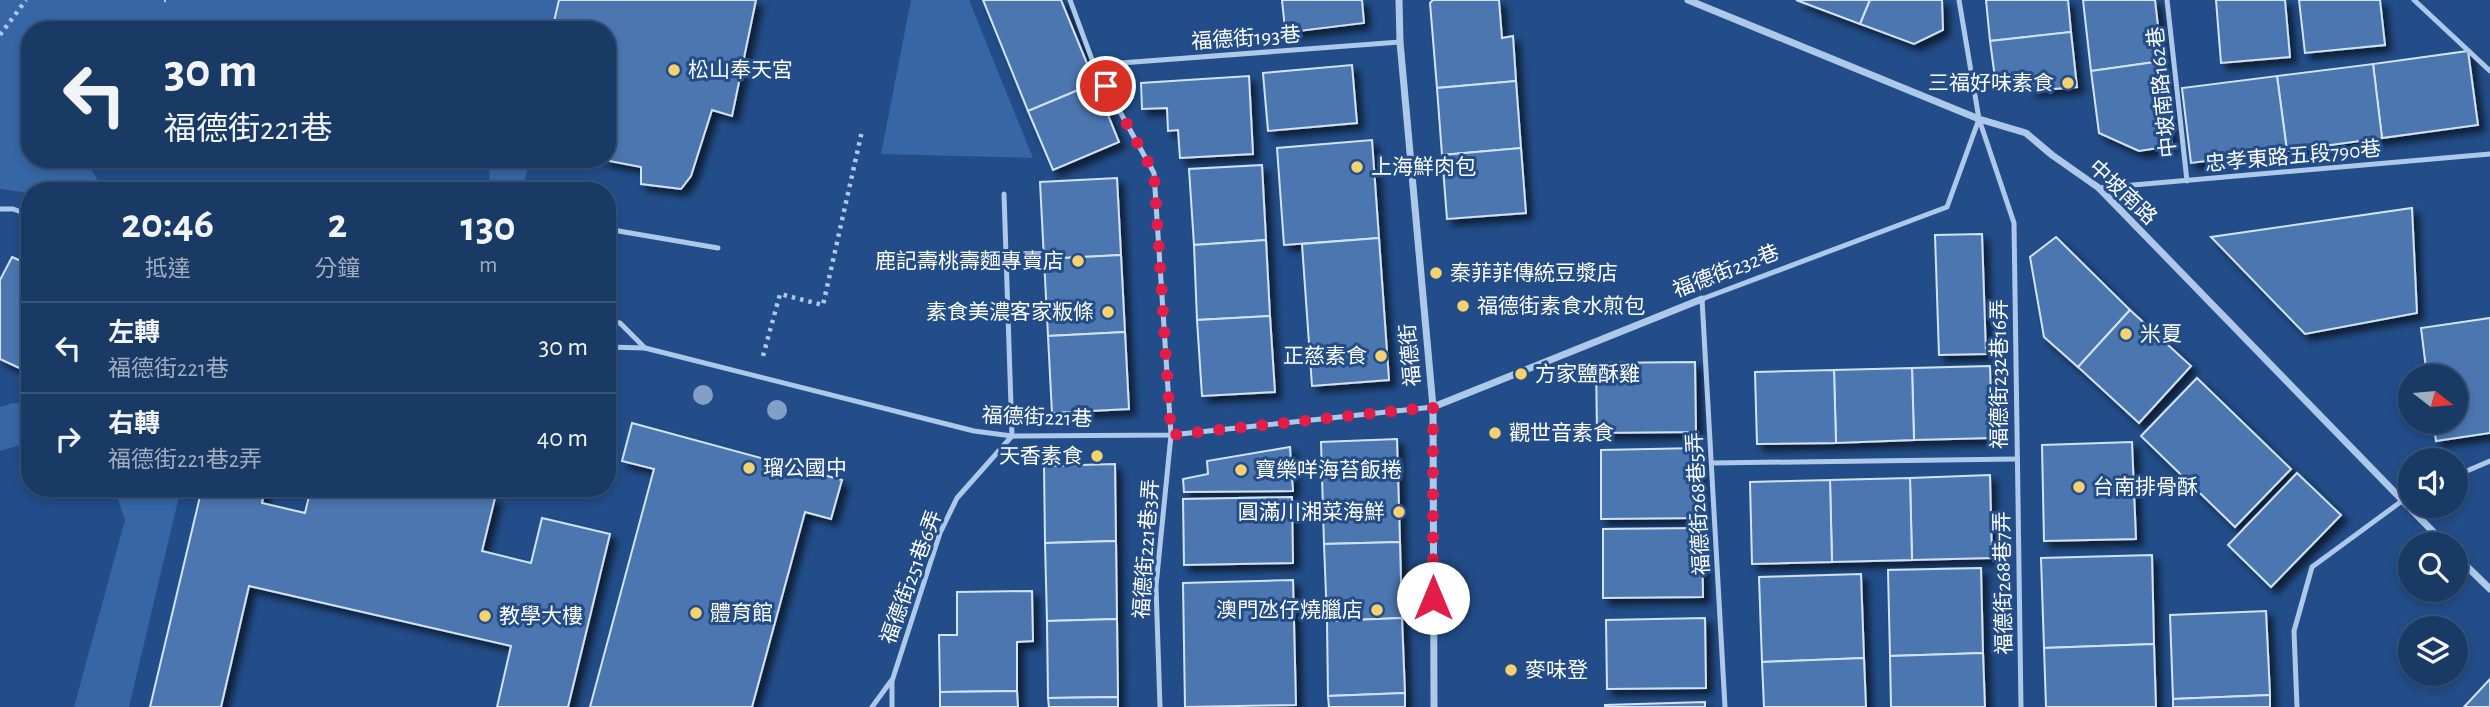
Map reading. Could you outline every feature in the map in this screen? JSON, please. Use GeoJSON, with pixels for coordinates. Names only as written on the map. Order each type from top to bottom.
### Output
{"type":"FeatureCollection","features":[{"type":"Feature","properties":{"kind":"street","name":"福德街"},"geometry":{"type":"LineString","coordinates":[[1399,0],[1400,42],[1433,407],[1434,707]]}},
{"type":"Feature","properties":{"kind":"street","name":"中坡南路"},"geometry":{"type":"LineString","coordinates":[[1688,0],[1979,119],[2026,133],[2099,188],[2356,454],[2398,490]]}},
{"type":"Feature","properties":{"kind":"street","name":"福德街232巷"},"geometry":{"type":"LineString","coordinates":[[1433,407],[1702,299]]}},
{"type":"Feature","properties":{"kind":"street","name":"中坡南路"},"geometry":{"type":"LineString","coordinates":[[2423,518],[2435,532]]}},
{"type":"Feature","properties":{"kind":"street"},"geometry":{"type":"LineString","coordinates":[[2468,568],[2490,589]]}},
{"type":"Feature","properties":{"kind":"lane","name":"福德街221巷3弄"},"geometry":{"type":"LineString","coordinates":[[1070,0],[1094,65],[1154,173],[1171,435],[1156,586],[1160,707]]}},
{"type":"Feature","properties":{"kind":"lane","name":"福德街232巷16弄"},"geometry":{"type":"LineString","coordinates":[[1712,463],[2016,458],[2014,223],[1979,119],[1959,0]]}},
{"type":"Feature","properties":{"kind":"lane","name":"中坡南路162巷"},"geometry":{"type":"LineString","coordinates":[[2167,0],[2188,181]]}},
{"type":"Feature","properties":{"kind":"lane"},"geometry":{"type":"LineString","coordinates":[[2414,0],[2490,71]]}},
{"type":"Feature","properties":{"kind":"lane","name":"福德街193巷"},"geometry":{"type":"LineString","coordinates":[[1094,65],[1400,42]]}},
{"type":"Feature","properties":{"kind":"lane","name":"福德街232巷"},"geometry":{"type":"LineString","coordinates":[[1702,299],[1947,207],[1979,119]]}},
{"type":"Feature","properties":{"kind":"lane","name":"忠孝東路五段790巷"},"geometry":{"type":"LineString","coordinates":[[2099,188],[2490,154]]}},
{"type":"Feature","properties":{"kind":"lane"},"geometry":{"type":"LineString","coordinates":[[1004,194],[1012,436]]}},
{"type":"Feature","properties":{"kind":"lane"},"geometry":{"type":"LineString","coordinates":[[0,209],[21,212]]}},
{"type":"Feature","properties":{"kind":"lane"},"geometry":{"type":"LineString","coordinates":[[616,231],[718,248]]}},
{"type":"Feature","properties":{"kind":"lane","name":"福德街268巷5弄"},"geometry":{"type":"LineString","coordinates":[[1702,299],[1725,707]]}},
{"type":"Feature","properties":{"kind":"lane"},"geometry":{"type":"LineString","coordinates":[[616,322],[620,323],[645,348]]}},
{"type":"Feature","properties":{"kind":"lane","name":"福德街221巷"},"geometry":{"type":"LineString","coordinates":[[616,347],[645,348],[974,430],[1012,436],[1171,435],[1433,407]]}},
{"type":"Feature","properties":{"kind":"lane","name":"福德街251巷6弄"},"geometry":{"type":"LineString","coordinates":[[892,707],[892,681],[940,533],[957,498],[1012,436]]}},
{"type":"Feature","properties":{"kind":"lane","name":"福德街268巷7弄"},"geometry":{"type":"LineString","coordinates":[[2016,458],[2021,707]]}},
{"type":"Feature","properties":{"kind":"lane"},"geometry":{"type":"LineString","coordinates":[[2468,470],[2490,461]]}},
{"type":"Feature","properties":{"kind":"lane"},"geometry":{"type":"LineString","coordinates":[[2297,707],[2294,631],[2312,567],[2398,503]]}},
{"type":"Feature","properties":{"kind":"lane"},"geometry":{"type":"LineString","coordinates":[[872,707],[892,681]]}},
{"type":"Feature","properties":{"kind":"path"},"geometry":{"type":"LineString","coordinates":[[0,35],[26,0]]}},
{"type":"Feature","properties":{"kind":"path"},"geometry":{"type":"LineString","coordinates":[[758,377],[780,294],[823,305],[862,131]]}},
{"type":"Feature","properties":{"kind":"shaded area"},"geometry":{"type":"Polygon","coordinates":[[[0,0],[566,0],[561,21],[21,21],[21,168],[90,168],[99,182],[21,182],[21,192],[0,189],[0,0]]]}},
{"type":"Feature","properties":{"kind":"shaded area"},"geometry":{"type":"Polygon","coordinates":[[[911,0],[969,0],[1033,158],[881,154],[911,0]]]}},
{"type":"Feature","properties":{"kind":"shaded area"},"geometry":{"type":"Polygon","coordinates":[[[489,168],[528,168],[524,182],[490,182],[489,168]]]}},
{"type":"Feature","properties":{"kind":"shaded area"},"geometry":{"type":"Polygon","coordinates":[[[21,403],[21,445],[0,451],[0,407],[21,403]]]}},
{"type":"Feature","properties":{"kind":"shaded area"},"geometry":{"type":"Polygon","coordinates":[[[117,497],[179,497],[129,707],[74,707],[125,520],[117,497]]]}},
{"type":"Feature","properties":{"kind":"building","name":"松山奉天宮"},"geometry":{"type":"Polygon","coordinates":[[[559,0],[756,0],[732,116],[712,110],[691,176],[681,189],[641,184],[641,167],[616,162],[616,21],[554,21],[559,0]]]}},
{"type":"Feature","properties":{"kind":"building"},"geometry":{"type":"Polygon","coordinates":[[[983,0],[1061,0],[1095,83],[1028,111],[983,0]]]}},
{"type":"Feature","properties":{"kind":"building"},"geometry":{"type":"Polygon","coordinates":[[[1282,0],[1362,0],[1364,23],[1291,32],[1290,28],[1285,29],[1282,0]]]}},
{"type":"Feature","properties":{"kind":"building"},"geometry":{"type":"Polygon","coordinates":[[[1433,0],[1499,0],[1502,38],[1513,36],[1516,81],[1437,88],[1430,3],[1433,0]]]}},
{"type":"Feature","properties":{"kind":"building"},"geometry":{"type":"Polygon","coordinates":[[[1796,0],[1870,0],[1860,24],[1796,0]]]}},
{"type":"Feature","properties":{"kind":"building"},"geometry":{"type":"Polygon","coordinates":[[[1870,0],[1942,0],[1943,30],[1914,44],[1860,24],[1870,0]]]}},
{"type":"Feature","properties":{"kind":"building"},"geometry":{"type":"Polygon","coordinates":[[[1986,0],[2068,0],[2071,32],[1990,41],[1986,0]]]}},
{"type":"Feature","properties":{"kind":"building"},"geometry":{"type":"Polygon","coordinates":[[[2083,0],[2155,0],[2162,61],[2091,71],[2083,0]]]}},
{"type":"Feature","properties":{"kind":"building"},"geometry":{"type":"Polygon","coordinates":[[[2216,0],[2285,0],[2290,57],[2221,63],[2216,0]]]}},
{"type":"Feature","properties":{"kind":"building"},"geometry":{"type":"Polygon","coordinates":[[[2299,0],[2380,0],[2385,45],[2305,53],[2299,0]]]}},
{"type":"Feature","properties":{"kind":"building"},"geometry":{"type":"Polygon","coordinates":[[[2071,32],[2077,87],[2032,91],[2030,74],[1995,78],[1990,41],[2071,32]]]}},
{"type":"Feature","properties":{"kind":"building"},"geometry":{"type":"Polygon","coordinates":[[[2468,51],[2478,125],[2382,138],[2373,64],[2468,51]]]}},
{"type":"Feature","properties":{"kind":"building"},"geometry":{"type":"Polygon","coordinates":[[[2162,61],[2172,146],[2139,151],[2099,133],[2091,71],[2162,61]]]}},
{"type":"Feature","properties":{"kind":"building"},"geometry":{"type":"Polygon","coordinates":[[[2373,64],[2382,138],[2287,151],[2277,76],[2373,64]]]}},
{"type":"Feature","properties":{"kind":"building"},"geometry":{"type":"Polygon","coordinates":[[[1352,65],[1357,123],[1268,131],[1263,73],[1352,65]]]}},
{"type":"Feature","properties":{"kind":"building"},"geometry":{"type":"Polygon","coordinates":[[[1249,76],[1253,154],[1180,158],[1178,130],[1168,131],[1167,108],[1142,109],[1141,83],[1249,76]]]}},
{"type":"Feature","properties":{"kind":"building"},"geometry":{"type":"Polygon","coordinates":[[[2277,76],[2287,151],[2191,163],[2182,88],[2277,76]]]}},
{"type":"Feature","properties":{"kind":"building"},"geometry":{"type":"Polygon","coordinates":[[[1516,81],[1521,148],[1442,155],[1437,88],[1516,81]]]}},
{"type":"Feature","properties":{"kind":"building"},"geometry":{"type":"Polygon","coordinates":[[[1095,83],[1119,142],[1053,170],[1028,111],[1095,83]]]}},
{"type":"Feature","properties":{"kind":"building"},"geometry":{"type":"Polygon","coordinates":[[[1372,140],[1379,238],[1284,245],[1277,148],[1372,140]]]}},
{"type":"Feature","properties":{"kind":"building"},"geometry":{"type":"Polygon","coordinates":[[[1521,148],[1526,213],[1447,219],[1442,155],[1521,148]]]}},
{"type":"Feature","properties":{"kind":"building"},"geometry":{"type":"Polygon","coordinates":[[[1262,165],[1266,240],[1194,245],[1189,169],[1262,165]]]}},
{"type":"Feature","properties":{"kind":"building"},"geometry":{"type":"Polygon","coordinates":[[[1117,178],[1121,255],[1044,259],[1040,182],[1117,178]]]}},
{"type":"Feature","properties":{"kind":"building"},"geometry":{"type":"Polygon","coordinates":[[[2412,208],[2417,313],[2305,334],[2211,237],[2412,208]]]}},
{"type":"Feature","properties":{"kind":"building"},"geometry":{"type":"Polygon","coordinates":[[[1982,234],[1986,354],[1939,355],[1935,235],[1982,234]]]}},
{"type":"Feature","properties":{"kind":"building"},"geometry":{"type":"Polygon","coordinates":[[[2056,237],[2130,310],[2078,367],[2044,337],[2030,257],[2056,237]]]}},
{"type":"Feature","properties":{"kind":"building"},"geometry":{"type":"Polygon","coordinates":[[[1379,238],[1389,380],[1312,386],[1302,244],[1379,238]]]}},
{"type":"Feature","properties":{"kind":"building"},"geometry":{"type":"Polygon","coordinates":[[[1266,240],[1270,316],[1197,320],[1194,245],[1266,240]]]}},
{"type":"Feature","properties":{"kind":"building"},"geometry":{"type":"Polygon","coordinates":[[[1121,255],[1125,332],[1048,336],[1044,259],[1121,255]]]}},
{"type":"Feature","properties":{"kind":"building"},"geometry":{"type":"Polygon","coordinates":[[[12,257],[21,261],[21,369],[0,359],[0,280],[12,257]]]}},
{"type":"Feature","properties":{"kind":"building"},"geometry":{"type":"Polygon","coordinates":[[[2130,310],[2191,366],[2139,423],[2078,367],[2130,310]]]}},
{"type":"Feature","properties":{"kind":"building"},"geometry":{"type":"Polygon","coordinates":[[[1270,316],[1275,392],[1202,396],[1197,320],[1270,316]]]}},
{"type":"Feature","properties":{"kind":"building"},"geometry":{"type":"Polygon","coordinates":[[[2490,318],[2490,433],[2436,441],[2435,434],[2468,434],[2468,364],[2426,364],[2421,328],[2490,318]]]}},
{"type":"Feature","properties":{"kind":"building"},"geometry":{"type":"Polygon","coordinates":[[[1125,332],[1129,409],[1052,413],[1048,336],[1125,332]]]}},
{"type":"Feature","properties":{"kind":"building"},"geometry":{"type":"Polygon","coordinates":[[[1695,362],[1696,432],[1597,433],[1596,363],[1695,362]]]}},
{"type":"Feature","properties":{"kind":"building"},"geometry":{"type":"Polygon","coordinates":[[[1990,366],[1992,438],[1914,440],[1912,368],[1990,366]]]}},
{"type":"Feature","properties":{"kind":"building"},"geometry":{"type":"Polygon","coordinates":[[[1912,368],[1914,440],[1836,443],[1834,370],[1912,368]]]}},
{"type":"Feature","properties":{"kind":"building"},"geometry":{"type":"Polygon","coordinates":[[[1834,370],[1836,443],[1757,444],[1755,372],[1834,370]]]}},
{"type":"Feature","properties":{"kind":"building"},"geometry":{"type":"Polygon","coordinates":[[[2197,378],[2291,469],[2235,527],[2141,436],[2197,378]]]}},
{"type":"Feature","properties":{"kind":"building","name":"體育館"},"geometry":{"type":"Polygon","coordinates":[[[632,423],[842,480],[831,519],[805,512],[752,707],[590,707],[654,469],[622,461],[632,423]]]}},
{"type":"Feature","properties":{"kind":"building"},"geometry":{"type":"Polygon","coordinates":[[[1397,439],[1400,542],[1324,544],[1321,442],[1397,439]]]}},
{"type":"Feature","properties":{"kind":"building"},"geometry":{"type":"Polygon","coordinates":[[[2132,442],[2136,539],[2044,541],[2042,445],[2132,442]]]}},
{"type":"Feature","properties":{"kind":"building"},"geometry":{"type":"Polygon","coordinates":[[[1290,447],[1293,491],[1184,492],[1183,479],[1208,474],[1207,461],[1290,447]]]}},
{"type":"Feature","properties":{"kind":"building"},"geometry":{"type":"Polygon","coordinates":[[[1699,448],[1700,518],[1601,519],[1601,450],[1699,448]]]}},
{"type":"Feature","properties":{"kind":"building"},"geometry":{"type":"Polygon","coordinates":[[[1115,464],[1116,541],[1045,543],[1044,466],[1115,464]]]}},
{"type":"Feature","properties":{"kind":"building"},"geometry":{"type":"Polygon","coordinates":[[[2297,473],[2341,515],[2271,587],[2228,545],[2297,473]]]}},
{"type":"Feature","properties":{"kind":"building"},"geometry":{"type":"Polygon","coordinates":[[[1990,475],[1992,558],[1912,560],[1910,478],[1990,475]]]}},
{"type":"Feature","properties":{"kind":"building"},"geometry":{"type":"Polygon","coordinates":[[[1910,478],[1912,560],[1832,562],[1830,480],[1910,478]]]}},
{"type":"Feature","properties":{"kind":"building"},"geometry":{"type":"Polygon","coordinates":[[[1830,480],[1832,562],[1752,564],[1750,482],[1830,480]]]}},
{"type":"Feature","properties":{"kind":"building","name":"教學大樓"},"geometry":{"type":"Polygon","coordinates":[[[200,497],[263,497],[262,503],[305,513],[309,497],[491,497],[495,498],[482,551],[531,563],[542,518],[610,534],[568,707],[497,707],[511,646],[249,586],[221,707],[150,707],[200,497]]]}},
{"type":"Feature","properties":{"kind":"building"},"geometry":{"type":"Polygon","coordinates":[[[1292,497],[1293,563],[1184,565],[1183,499],[1292,497]]]}},
{"type":"Feature","properties":{"kind":"building"},"geometry":{"type":"Polygon","coordinates":[[[1702,528],[1703,597],[1603,598],[1603,529],[1702,528]]]}},
{"type":"Feature","properties":{"kind":"building"},"geometry":{"type":"Polygon","coordinates":[[[1116,541],[1117,619],[1047,621],[1045,543],[1116,541]]]}},
{"type":"Feature","properties":{"kind":"building"},"geometry":{"type":"Polygon","coordinates":[[[1400,542],[1402,618],[1327,621],[1324,544],[1400,542]]]}},
{"type":"Feature","properties":{"kind":"building"},"geometry":{"type":"Polygon","coordinates":[[[2152,555],[2154,644],[2044,648],[2041,558],[2152,555]]]}},
{"type":"Feature","properties":{"kind":"building"},"geometry":{"type":"Polygon","coordinates":[[[1981,568],[1983,653],[1890,656],[1888,570],[1981,568]]]}},
{"type":"Feature","properties":{"kind":"building"},"geometry":{"type":"Polygon","coordinates":[[[1861,574],[1864,658],[1762,662],[1759,577],[1861,574]]]}},
{"type":"Feature","properties":{"kind":"building"},"geometry":{"type":"Polygon","coordinates":[[[1293,580],[1296,705],[1185,707],[1183,583],[1293,580]]]}},
{"type":"Feature","properties":{"kind":"building"},"geometry":{"type":"Polygon","coordinates":[[[1032,591],[1033,641],[1017,642],[1017,691],[940,692],[939,635],[957,635],[957,592],[1032,591]]]}},
{"type":"Feature","properties":{"kind":"building"},"geometry":{"type":"Polygon","coordinates":[[[2266,611],[2270,695],[2173,699],[2170,615],[2266,611]]]}},
{"type":"Feature","properties":{"kind":"building"},"geometry":{"type":"Polygon","coordinates":[[[1402,618],[1405,693],[1328,696],[1327,621],[1402,618]]]}},
{"type":"Feature","properties":{"kind":"building"},"geometry":{"type":"Polygon","coordinates":[[[1705,618],[1706,688],[1607,689],[1606,620],[1705,618]]]}},
{"type":"Feature","properties":{"kind":"building"},"geometry":{"type":"Polygon","coordinates":[[[1117,619],[1118,697],[1048,698],[1047,621],[1117,619]]]}},
{"type":"Feature","properties":{"kind":"building"},"geometry":{"type":"Polygon","coordinates":[[[2154,644],[2156,707],[2046,707],[2044,648],[2154,644]]]}},
{"type":"Feature","properties":{"kind":"building"},"geometry":{"type":"Polygon","coordinates":[[[1983,653],[1985,707],[1891,707],[1890,656],[1983,653]]]}},
{"type":"Feature","properties":{"kind":"building"},"geometry":{"type":"Polygon","coordinates":[[[1864,658],[1866,707],[1764,707],[1762,662],[1864,658]]]}},
{"type":"Feature","properties":{"kind":"building"},"geometry":{"type":"Polygon","coordinates":[[[2490,679],[2490,707],[2464,707],[2490,679]]]}},
{"type":"Feature","properties":{"kind":"building"},"geometry":{"type":"Polygon","coordinates":[[[1017,691],[1018,707],[940,707],[940,692],[1017,691]]]}},
{"type":"Feature","properties":{"kind":"building"},"geometry":{"type":"Polygon","coordinates":[[[1405,693],[1405,707],[1329,707],[1328,696],[1405,693]]]}},
{"type":"Feature","properties":{"kind":"building"},"geometry":{"type":"Polygon","coordinates":[[[2270,695],[2270,707],[2173,707],[2173,699],[2270,695]]]}},
{"type":"Feature","properties":{"kind":"building"},"geometry":{"type":"Polygon","coordinates":[[[1118,697],[1118,707],[1049,707],[1048,698],[1118,697]]]}},
{"type":"Feature","properties":{"kind":"building"},"geometry":{"type":"Polygon","coordinates":[[[1705,702],[1705,707],[1605,707],[1605,705],[1705,702]]]}},
{"type":"Feature","properties":{"kind":"place","name":"松山奉天宮"},"geometry":{"type":"Point","coordinates":[674,70]}},
{"type":"Feature","properties":{"kind":"place","name":"三福好味素食"},"geometry":{"type":"Point","coordinates":[2068,83]}},
{"type":"Feature","properties":{"kind":"place","name":"上海鮮肉包"},"geometry":{"type":"Point","coordinates":[1357,167]}},
{"type":"Feature","properties":{"kind":"place","name":"鹿記壽桃壽麵專賣店"},"geometry":{"type":"Point","coordinates":[1078,261]}},
{"type":"Feature","properties":{"kind":"place","name":"秦菲菲傳統豆漿店"},"geometry":{"type":"Point","coordinates":[1436,273]}},
{"type":"Feature","properties":{"kind":"place","name":"福德街素食水煎包"},"geometry":{"type":"Point","coordinates":[1463,306]}},
{"type":"Feature","properties":{"kind":"place","name":"素食美濃客家粄條"},"geometry":{"type":"Point","coordinates":[1108,312]}},
{"type":"Feature","properties":{"kind":"place","name":"米夏"},"geometry":{"type":"Point","coordinates":[2126,334]}},
{"type":"Feature","properties":{"kind":"place","name":"正慈素食"},"geometry":{"type":"Point","coordinates":[1381,356]}},
{"type":"Feature","properties":{"kind":"place","name":"方家鹽酥雞"},"geometry":{"type":"Point","coordinates":[1521,374]}},
{"type":"Feature","properties":{"kind":"place","name":"觀世音素食"},"geometry":{"type":"Point","coordinates":[1495,433]}},
{"type":"Feature","properties":{"kind":"place","name":"天香素食"},"geometry":{"type":"Point","coordinates":[1097,456]}},
{"type":"Feature","properties":{"kind":"place","name":"瑠公國中"},"geometry":{"type":"Point","coordinates":[749,468]}},
{"type":"Feature","properties":{"kind":"place","name":"寶樂咩海苔飯捲"},"geometry":{"type":"Point","coordinates":[1241,470]}},
{"type":"Feature","properties":{"kind":"place","name":"台南排骨酥"},"geometry":{"type":"Point","coordinates":[2079,487]}},
{"type":"Feature","properties":{"kind":"place","name":"圓滿川湘菜海鮮"},"geometry":{"type":"Point","coordinates":[1399,512]}},
{"type":"Feature","properties":{"kind":"place","name":"澳門氹仔燒臘店"},"geometry":{"type":"Point","coordinates":[1377,610]}},
{"type":"Feature","properties":{"kind":"place","name":"體育館"},"geometry":{"type":"Point","coordinates":[696,613]}},
{"type":"Feature","properties":{"kind":"place","name":"教學大樓"},"geometry":{"type":"Point","coordinates":[485,616]}},
{"type":"Feature","properties":{"kind":"place","name":"麥味登"},"geometry":{"type":"Point","coordinates":[1511,670]}},
{"type":"Feature","properties":{"kind":"route"},"geometry":{"type":"LineString","coordinates":[[1106,86],[1154,173],[1171,435],[1433,407],[1433,598]]}}]}
